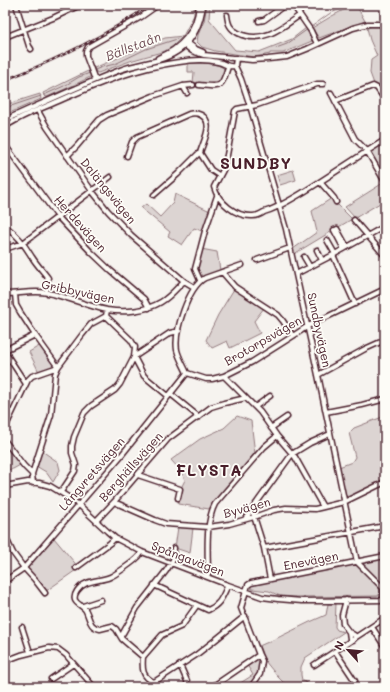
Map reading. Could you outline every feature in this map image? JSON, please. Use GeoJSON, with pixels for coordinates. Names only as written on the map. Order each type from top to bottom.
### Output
{"type":"FeatureCollection","features":[{"type":"Feature","properties":{"kind":"street"},"geometry":{"type":"LineString","coordinates":[[16,5],[31,49]]}},
{"type":"Feature","properties":{"kind":"street"},"geometry":{"type":"LineString","coordinates":[[5,37],[53,18],[80,5]]}},
{"type":"Feature","properties":{"kind":"street"},"geometry":{"type":"LineString","coordinates":[[95,80],[86,56],[88,47],[158,5]]}},
{"type":"Feature","properties":{"kind":"street"},"geometry":{"type":"LineString","coordinates":[[5,120],[122,69],[159,61],[169,57],[180,50],[191,33],[195,25],[199,5]]}},
{"type":"Feature","properties":{"kind":"street"},"geometry":{"type":"LineString","coordinates":[[185,43],[193,36],[199,24],[203,5]]}},
{"type":"Feature","properties":{"kind":"street"},"geometry":{"type":"LineString","coordinates":[[259,21],[264,20],[285,5]]}},
{"type":"Feature","properties":{"kind":"street"},"geometry":{"type":"LineString","coordinates":[[293,5],[307,24],[318,44]]}},
{"type":"Feature","properties":{"kind":"street"},"geometry":{"type":"LineString","coordinates":[[227,15],[228,23],[231,28],[244,36],[253,37],[271,34],[300,15]]}},
{"type":"Feature","properties":{"kind":"street"},"geometry":{"type":"LineString","coordinates":[[185,43],[215,56],[258,60],[286,57],[352,28],[364,25],[385,24]]}},
{"type":"Feature","properties":{"kind":"street","name":"Sundbyvägen"},"geometry":{"type":"LineString","coordinates":[[236,58],[235,66],[250,106],[290,248],[308,326],[357,562]]}},
{"type":"Feature","properties":{"kind":"street"},"geometry":{"type":"LineString","coordinates":[[5,126],[19,118],[114,78],[140,70],[176,62],[192,61],[217,62],[223,63],[228,67],[235,66]]}},
{"type":"Feature","properties":{"kind":"street"},"geometry":{"type":"LineString","coordinates":[[199,85],[220,85],[228,67]]}},
{"type":"Feature","properties":{"kind":"street"},"geometry":{"type":"LineString","coordinates":[[323,84],[317,84],[257,105],[237,109],[235,112],[223,170],[214,187],[217,196],[224,204],[235,212],[245,216],[254,216],[279,207],[385,140]]}},
{"type":"Feature","properties":{"kind":"street"},"geometry":{"type":"LineString","coordinates":[[67,156],[99,120],[107,115],[153,96],[183,86],[193,85]]}},
{"type":"Feature","properties":{"kind":"street"},"geometry":{"type":"LineString","coordinates":[[183,86],[187,93]]}},
{"type":"Feature","properties":{"kind":"street"},"geometry":{"type":"LineString","coordinates":[[335,100],[373,86],[377,88],[385,100]]}},
{"type":"Feature","properties":{"kind":"street"},"geometry":{"type":"LineString","coordinates":[[331,93],[355,139],[367,152],[385,182]]}},
{"type":"Feature","properties":{"kind":"street","name":"Dalängsvägen"},"geometry":{"type":"LineString","coordinates":[[38,111],[92,191],[125,230],[184,281],[194,287]]}},
{"type":"Feature","properties":{"kind":"street"},"geometry":{"type":"LineString","coordinates":[[127,156],[132,142],[137,137],[193,113],[202,116],[207,120],[208,129],[200,153],[154,195]]}},
{"type":"Feature","properties":{"kind":"street","name":"Herdevägen"},"geometry":{"type":"LineString","coordinates":[[5,145],[58,217],[91,252],[144,299],[149,308]]}},
{"type":"Feature","properties":{"kind":"street"},"geometry":{"type":"LineString","coordinates":[[200,153],[212,170],[220,176]]}},
{"type":"Feature","properties":{"kind":"street"},"geometry":{"type":"LineString","coordinates":[[5,249],[24,243],[110,177]]}},
{"type":"Feature","properties":{"kind":"street"},"geometry":{"type":"LineString","coordinates":[[320,182],[336,202]]}},
{"type":"Feature","properties":{"kind":"street"},"geometry":{"type":"LineString","coordinates":[[200,280],[195,269],[205,231],[217,196]]}},
{"type":"Feature","properties":{"kind":"street"},"geometry":{"type":"LineString","coordinates":[[354,220],[385,256]]}},
{"type":"Feature","properties":{"kind":"street"},"geometry":{"type":"LineString","coordinates":[[5,226],[17,234],[48,278],[46,293]]}},
{"type":"Feature","properties":{"kind":"street"},"geometry":{"type":"LineString","coordinates":[[296,274],[385,226]]}},
{"type":"Feature","properties":{"kind":"street"},"geometry":{"type":"LineString","coordinates":[[335,230],[346,248]]}},
{"type":"Feature","properties":{"kind":"street"},"geometry":{"type":"LineString","coordinates":[[327,240],[355,304]]}},
{"type":"Feature","properties":{"kind":"street"},"geometry":{"type":"LineString","coordinates":[[257,260],[290,248]]}},
{"type":"Feature","properties":{"kind":"street"},"geometry":{"type":"LineString","coordinates":[[317,250],[322,260]]}},
{"type":"Feature","properties":{"kind":"street"},"geometry":{"type":"LineString","coordinates":[[304,257],[310,267]]}},
{"type":"Feature","properties":{"kind":"street"},"geometry":{"type":"LineString","coordinates":[[187,373],[177,350],[177,339],[181,319],[190,294],[200,280],[242,265]]}},
{"type":"Feature","properties":{"kind":"street"},"geometry":{"type":"LineString","coordinates":[[222,272],[235,287],[278,315],[294,336]]}},
{"type":"Feature","properties":{"kind":"street","name":"Gribbyvägen"},"geometry":{"type":"LineString","coordinates":[[5,294],[32,292],[46,293],[107,310],[133,310],[149,308],[163,301],[184,281]]}},
{"type":"Feature","properties":{"kind":"street","name":"Brotorpsvägen"},"geometry":{"type":"LineString","coordinates":[[187,373],[206,379],[224,376],[252,362],[308,326],[385,289]]}},
{"type":"Feature","properties":{"kind":"street"},"geometry":{"type":"LineString","coordinates":[[15,294],[16,304],[20,312],[58,367]]}},
{"type":"Feature","properties":{"kind":"street"},"geometry":{"type":"LineString","coordinates":[[106,316],[107,310]]}},
{"type":"Feature","properties":{"kind":"street"},"geometry":{"type":"LineString","coordinates":[[61,492],[75,471],[76,465],[72,453],[72,446],[84,413],[91,406],[115,390],[120,384],[134,357],[135,347],[131,340],[106,316]]}},
{"type":"Feature","properties":{"kind":"street"},"geometry":{"type":"LineString","coordinates":[[33,483],[32,474],[51,415],[55,374],[58,367],[91,324],[106,316]]}},
{"type":"Feature","properties":{"kind":"street"},"geometry":{"type":"LineString","coordinates":[[134,357],[170,333],[178,331]]}},
{"type":"Feature","properties":{"kind":"street"},"geometry":{"type":"LineString","coordinates":[[26,384],[5,351],[35,335]]}},
{"type":"Feature","properties":{"kind":"street"},"geometry":{"type":"LineString","coordinates":[[318,375],[385,340]]}},
{"type":"Feature","properties":{"kind":"street"},"geometry":{"type":"LineString","coordinates":[[134,357],[144,376],[167,395],[172,395],[199,417]]}},
{"type":"Feature","properties":{"kind":"street"},"geometry":{"type":"LineString","coordinates":[[5,428],[28,380],[32,376],[58,367]]}},
{"type":"Feature","properties":{"kind":"street","name":"Långvretsvägen"},"geometry":{"type":"LineString","coordinates":[[5,581],[24,568],[120,457],[187,373]]}},
{"type":"Feature","properties":{"kind":"street"},"geometry":{"type":"LineString","coordinates":[[224,376],[255,407],[295,457],[323,507]]}},
{"type":"Feature","properties":{"kind":"street"},"geometry":{"type":"LineString","coordinates":[[255,407],[270,396]]}},
{"type":"Feature","properties":{"kind":"street","name":"Berghällsvägen"},"geometry":{"type":"LineString","coordinates":[[96,521],[138,475],[168,439],[211,408],[224,403],[246,398]]}},
{"type":"Feature","properties":{"kind":"street"},"geometry":{"type":"LineString","coordinates":[[326,412],[385,399]]}},
{"type":"Feature","properties":{"kind":"street"},"geometry":{"type":"LineString","coordinates":[[5,409],[12,413]]}},
{"type":"Feature","properties":{"kind":"street"},"geometry":{"type":"LineString","coordinates":[[271,428],[287,417]]}},
{"type":"Feature","properties":{"kind":"street"},"geometry":{"type":"LineString","coordinates":[[245,519],[292,454],[315,440],[330,434]]}},
{"type":"Feature","properties":{"kind":"street"},"geometry":{"type":"LineString","coordinates":[[207,576],[208,527],[211,511],[215,504],[264,447],[277,436]]}},
{"type":"Feature","properties":{"kind":"street"},"geometry":{"type":"LineString","coordinates":[[5,441],[32,474]]}},
{"type":"Feature","properties":{"kind":"street"},"geometry":{"type":"LineString","coordinates":[[138,475],[180,489],[178,498]]}},
{"type":"Feature","properties":{"kind":"street","name":"Spångavägen"},"geometry":{"type":"LineString","coordinates":[[5,486],[28,482],[50,486],[79,505],[115,538],[142,552],[262,597],[302,601],[384,600]]}},
{"type":"Feature","properties":{"kind":"street","name":"Byvägen"},"geometry":{"type":"LineString","coordinates":[[114,502],[166,524],[208,527],[228,524],[274,510],[286,508],[315,509],[344,502],[385,482]]}},
{"type":"Feature","properties":{"kind":"street"},"geometry":{"type":"LineString","coordinates":[[252,510],[264,548],[270,579]]}},
{"type":"Feature","properties":{"kind":"street"},"geometry":{"type":"LineString","coordinates":[[264,548],[385,526]]}},
{"type":"Feature","properties":{"kind":"street"},"geometry":{"type":"LineString","coordinates":[[5,536],[13,553],[45,593]]}},
{"type":"Feature","properties":{"kind":"street"},"geometry":{"type":"LineString","coordinates":[[76,568],[115,538]]}},
{"type":"Feature","properties":{"kind":"street"},"geometry":{"type":"LineString","coordinates":[[121,636],[136,608],[166,572],[172,560],[174,548]]}},
{"type":"Feature","properties":{"kind":"street"},"geometry":{"type":"LineString","coordinates":[[142,552],[138,557],[111,577],[87,582],[78,589],[75,596],[75,601],[86,610],[89,620],[93,626],[100,630],[112,626],[116,629],[122,639],[143,657]]}},
{"type":"Feature","properties":{"kind":"street","name":"Enevägen"},"geometry":{"type":"LineString","coordinates":[[246,591],[248,585],[251,583],[385,556]]}},
{"type":"Feature","properties":{"kind":"street"},"geometry":{"type":"LineString","coordinates":[[357,562],[383,588],[384,600]]}},
{"type":"Feature","properties":{"kind":"street"},"geometry":{"type":"LineString","coordinates":[[154,585],[208,610],[216,607],[228,585]]}},
{"type":"Feature","properties":{"kind":"street"},"geometry":{"type":"LineString","coordinates":[[246,591],[241,608],[262,662],[260,674],[251,687]]}},
{"type":"Feature","properties":{"kind":"street"},"geometry":{"type":"LineString","coordinates":[[83,606],[101,600]]}},
{"type":"Feature","properties":{"kind":"street"},"geometry":{"type":"LineString","coordinates":[[346,600],[342,615],[343,624],[349,632],[350,639],[354,638]]}},
{"type":"Feature","properties":{"kind":"street"},"geometry":{"type":"LineString","coordinates":[[154,682],[146,678],[143,671],[143,657],[162,635],[182,626],[197,605]]}},
{"type":"Feature","properties":{"kind":"street"},"geometry":{"type":"LineString","coordinates":[[148,686],[214,642],[245,616]]}},
{"type":"Feature","properties":{"kind":"street"},"geometry":{"type":"LineString","coordinates":[[314,665],[385,618]]}},
{"type":"Feature","properties":{"kind":"street"},"geometry":{"type":"LineString","coordinates":[[22,627],[30,652]]}},
{"type":"Feature","properties":{"kind":"street"},"geometry":{"type":"LineString","coordinates":[[372,627],[385,646]]}},
{"type":"Feature","properties":{"kind":"street"},"geometry":{"type":"LineString","coordinates":[[5,661],[30,652],[49,648],[58,649],[66,655],[94,687]]}},
{"type":"Feature","properties":{"kind":"street"},"geometry":{"type":"LineString","coordinates":[[335,651],[356,681]]}},
{"type":"Feature","properties":{"kind":"street"},"geometry":{"type":"LineString","coordinates":[[212,687],[259,655]]}},
{"type":"Feature","properties":{"kind":"street"},"geometry":{"type":"LineString","coordinates":[[51,679],[73,664]]}},
{"type":"Feature","properties":{"kind":"street"},"geometry":{"type":"LineString","coordinates":[[180,665],[188,687]]}},
{"type":"Feature","properties":{"kind":"shaded area"},"geometry":{"type":"Polygon","coordinates":[[[194,5],[198,5],[195,18],[186,37],[182,37],[173,46],[165,51],[130,61],[98,73],[96,72],[94,68],[165,38],[183,36],[194,15],[194,5]]]}},
{"type":"Feature","properties":{"kind":"shaded area"},"geometry":{"type":"Polygon","coordinates":[[[207,5],[210,5],[209,19],[235,50],[259,52],[292,39],[306,28],[312,41],[283,53],[270,53],[254,57],[215,51],[202,47],[197,42],[198,35],[204,21],[207,5]]]}},
{"type":"Feature","properties":{"kind":"shaded area"},"geometry":{"type":"Polygon","coordinates":[[[353,5],[356,5],[365,21],[319,38],[312,28],[353,5]]]}},
{"type":"Feature","properties":{"kind":"shaded area"},"geometry":{"type":"Polygon","coordinates":[[[385,27],[385,38],[382,44],[385,48],[385,92],[383,94],[374,84],[370,73],[371,60],[377,56],[370,40],[367,28],[385,27]]]}},
{"type":"Feature","properties":{"kind":"shaded area"},"geometry":{"type":"Polygon","coordinates":[[[188,63],[213,64],[222,67],[225,70],[218,84],[193,83],[194,72],[188,72],[188,63]]]}},
{"type":"Feature","properties":{"kind":"shaded area"},"geometry":{"type":"Polygon","coordinates":[[[90,70],[90,77],[47,97],[44,96],[43,93],[90,70]]]}},
{"type":"Feature","properties":{"kind":"shaded area"},"geometry":{"type":"Polygon","coordinates":[[[40,94],[41,99],[5,115],[5,104],[40,94]]]}},
{"type":"Feature","properties":{"kind":"shaded area"},"geometry":{"type":"Polygon","coordinates":[[[385,142],[385,181],[368,153],[385,142]]]}},
{"type":"Feature","properties":{"kind":"shaded area"},"geometry":{"type":"Polygon","coordinates":[[[293,170],[296,180],[280,185],[277,175],[293,170]]]}},
{"type":"Feature","properties":{"kind":"shaded area"},"geometry":{"type":"Polygon","coordinates":[[[383,183],[385,187],[385,200],[355,218],[345,207],[383,183]]]}},
{"type":"Feature","properties":{"kind":"shaded area"},"geometry":{"type":"Polygon","coordinates":[[[175,194],[210,211],[202,231],[194,228],[182,245],[168,236],[170,232],[141,208],[146,204],[160,217],[173,203],[175,194]]]}},
{"type":"Feature","properties":{"kind":"shaded area"},"geometry":{"type":"Polygon","coordinates":[[[332,198],[334,205],[338,205],[352,219],[294,254],[293,249],[317,232],[312,211],[332,198]]]}},
{"type":"Feature","properties":{"kind":"shaded area"},"geometry":{"type":"Polygon","coordinates":[[[201,249],[217,252],[220,270],[200,278],[197,269],[201,249]]]}},
{"type":"Feature","properties":{"kind":"shaded area"},"geometry":{"type":"Polygon","coordinates":[[[234,289],[264,308],[254,321],[260,333],[230,348],[227,341],[212,348],[206,340],[218,315],[234,289]]]}},
{"type":"Feature","properties":{"kind":"shaded area"},"geometry":{"type":"Polygon","coordinates":[[[41,345],[55,365],[54,367],[39,372],[29,352],[41,345]]]}},
{"type":"Feature","properties":{"kind":"shaded area"},"geometry":{"type":"Polygon","coordinates":[[[237,416],[251,421],[255,454],[209,509],[178,504],[181,488],[185,480],[181,471],[171,460],[200,439],[224,428],[237,416]]]}},
{"type":"Feature","properties":{"kind":"shaded area"},"geometry":{"type":"Polygon","coordinates":[[[385,416],[385,481],[348,499],[346,497],[339,467],[352,462],[355,457],[349,433],[354,428],[385,416]]]}},
{"type":"Feature","properties":{"kind":"shaded area"},"geometry":{"type":"Polygon","coordinates":[[[9,448],[22,464],[13,469],[5,470],[5,449],[9,448]]]}},
{"type":"Feature","properties":{"kind":"shaded area"},"geometry":{"type":"Polygon","coordinates":[[[42,451],[58,462],[60,470],[53,482],[46,472],[36,466],[42,451]]]}},
{"type":"Feature","properties":{"kind":"shaded area"},"geometry":{"type":"Polygon","coordinates":[[[178,527],[193,528],[190,553],[175,548],[178,527]]]}},
{"type":"Feature","properties":{"kind":"shaded area"},"geometry":{"type":"Polygon","coordinates":[[[54,538],[79,568],[46,591],[27,568],[54,538]]]}},
{"type":"Feature","properties":{"kind":"shaded area"},"geometry":{"type":"Polygon","coordinates":[[[385,558],[385,586],[362,565],[364,562],[385,558]]]}},
{"type":"Feature","properties":{"kind":"shaded area"},"geometry":{"type":"Polygon","coordinates":[[[356,564],[381,589],[378,596],[280,596],[269,591],[252,589],[250,586],[254,584],[356,564]]]}},
{"type":"Feature","properties":{"kind":"shaded area"},"geometry":{"type":"Polygon","coordinates":[[[328,604],[336,604],[335,627],[337,630],[344,632],[305,658],[301,667],[301,675],[302,680],[309,685],[309,687],[289,687],[278,677],[265,661],[259,646],[326,615],[328,604]]]}},
{"type":"Feature","properties":{"kind":"shaded area"},"geometry":{"type":"Polygon","coordinates":[[[258,658],[260,667],[258,674],[249,687],[234,687],[253,675],[247,665],[258,658]]]}},
{"type":"Feature","properties":{"kind":"waterway","name":"Bällstaån"},"geometry":{"type":"LineString","coordinates":[[311,27],[329,14],[349,5]]}},
{"type":"Feature","properties":{"kind":"waterway"},"geometry":{"type":"LineString","coordinates":[[381,13],[381,18]]}},
{"type":"Feature","properties":{"kind":"waterway","name":"Bällstaån"},"geometry":{"type":"LineString","coordinates":[[276,48],[287,44],[308,29]]}},
{"type":"Feature","properties":{"kind":"waterway","name":"Bällstaån"},"geometry":{"type":"LineString","coordinates":[[95,70],[115,64],[146,49],[177,39]]}},
{"type":"Feature","properties":{"kind":"waterway","name":"Bällstaån"},"geometry":{"type":"LineString","coordinates":[[66,85],[79,77],[90,73]]}},
{"type":"Feature","properties":{"kind":"waterway","name":"Bällstaån"},"geometry":{"type":"LineString","coordinates":[[44,95],[64,86]]}},
{"type":"Feature","properties":{"kind":"waterway","name":"Bällstaån"},"geometry":{"type":"LineString","coordinates":[[5,108],[41,96]]}},
{"type":"Feature","properties":{"kind":"railway"},"geometry":{"type":"LineString","coordinates":[[5,80],[80,47],[116,27],[150,5]]}},
{"type":"Feature","properties":{"kind":"district","name":"SUNDBY"},"geometry":{"type":"Point","coordinates":[256,163]}},
{"type":"Feature","properties":{"kind":"district","name":"FLYSTA"},"geometry":{"type":"Point","coordinates":[209,470]}}]}
